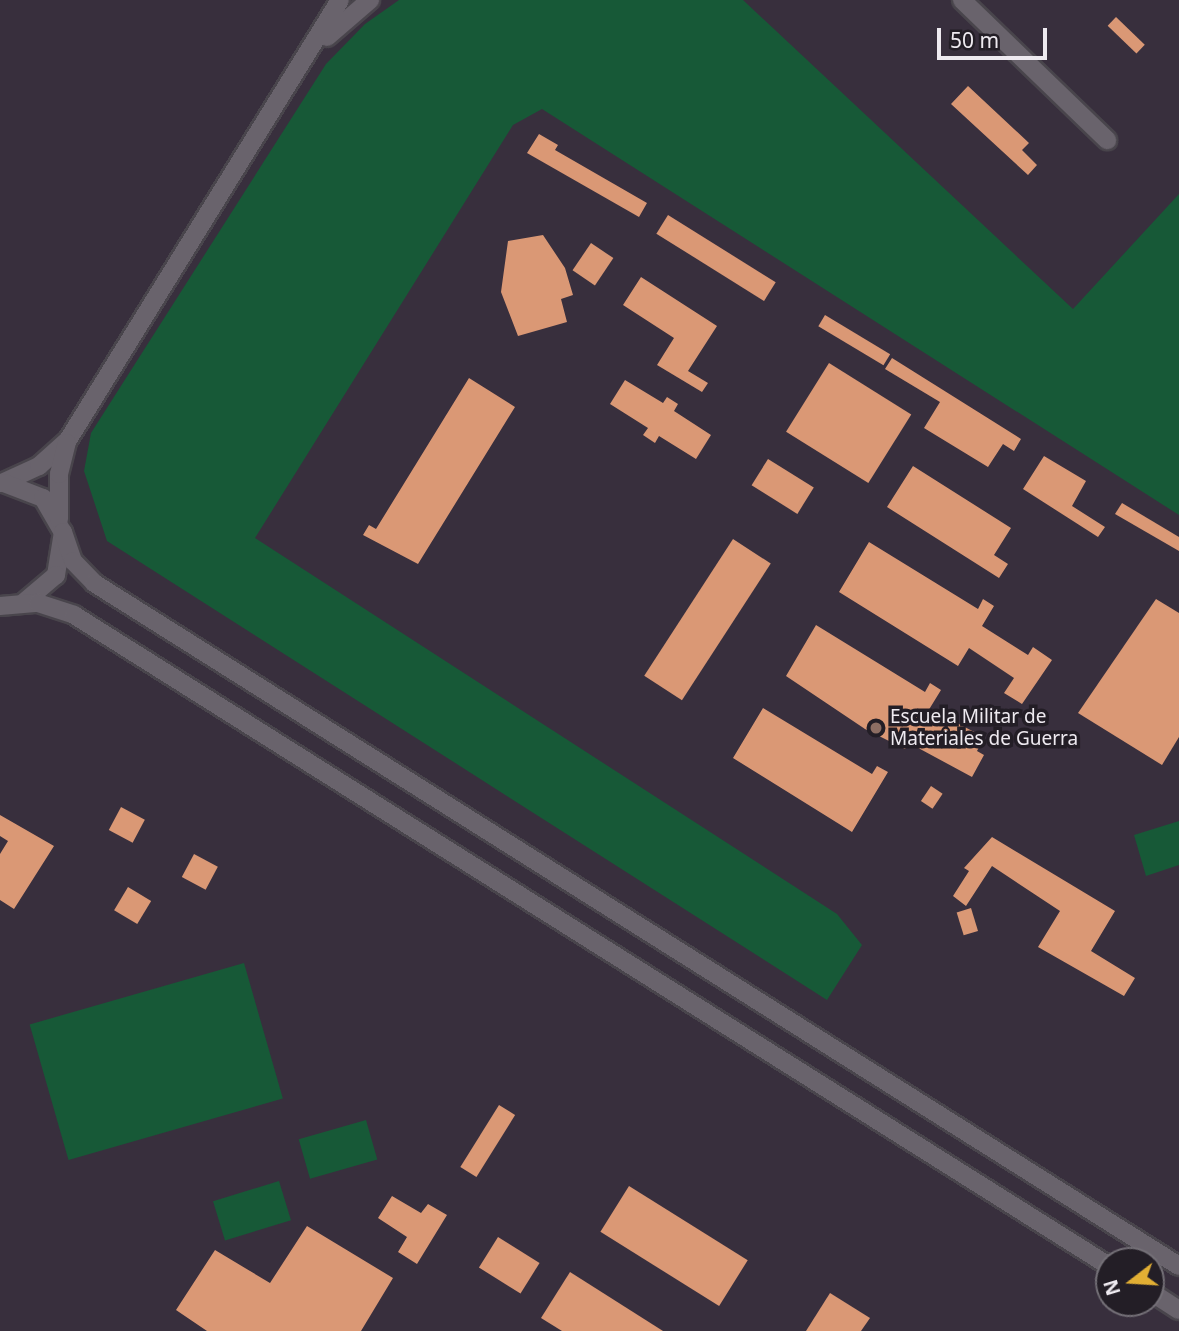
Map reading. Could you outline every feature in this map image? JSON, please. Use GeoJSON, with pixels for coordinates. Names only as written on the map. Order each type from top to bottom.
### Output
{"type":"FeatureCollection","features":[{"type":"Feature","properties":{"kind":"street"},"geometry":{"type":"LineString","coordinates":[[1,483],[39,466],[68,440],[340,0]]}},
{"type":"Feature","properties":{"kind":"street"},"geometry":{"type":"LineString","coordinates":[[299,68],[370,0]]}},
{"type":"Feature","properties":{"kind":"street"},"geometry":{"type":"LineString","coordinates":[[962,0],[1107,140]]}},
{"type":"Feature","properties":{"kind":"street"},"geometry":{"type":"LineString","coordinates":[[7,606],[56,575],[61,528],[57,490],[68,440]]}},
{"type":"Feature","properties":{"kind":"street"},"geometry":{"type":"LineString","coordinates":[[1,483],[43,498],[61,528],[73,561],[94,583],[1179,1266]]}},
{"type":"Feature","properties":{"kind":"street"},"geometry":{"type":"LineString","coordinates":[[7,606],[74,615],[1095,1257]]}},
{"type":"Feature","properties":{"kind":"shaded area"},"geometry":{"type":"Polygon","coordinates":[[[0,0],[1179,0],[1179,1331],[0,1331],[0,0]]]}},
{"type":"Feature","properties":{"kind":"green space"},"geometry":{"type":"Polygon","coordinates":[[[399,0],[743,0],[1073,309],[1179,194],[1179,515],[542,109],[513,125],[255,538],[837,914],[862,945],[827,1000],[107,541],[84,471],[91,433],[326,64],[365,24],[399,0]]]}},
{"type":"Feature","properties":{"kind":"green space"},"geometry":{"type":"Polygon","coordinates":[[[1179,821],[1179,865],[1146,876],[1134,835],[1179,821]]]}},
{"type":"Feature","properties":{"kind":"green space"},"geometry":{"type":"Polygon","coordinates":[[[244,963],[283,1099],[69,1160],[30,1024],[244,963]]]}},
{"type":"Feature","properties":{"kind":"green space"},"geometry":{"type":"Polygon","coordinates":[[[366,1120],[377,1159],[310,1179],[299,1139],[366,1120]]]}},
{"type":"Feature","properties":{"kind":"green space"},"geometry":{"type":"Polygon","coordinates":[[[279,1181],[291,1220],[225,1240],[213,1201],[279,1181]]]}},
{"type":"Feature","properties":{"kind":"building"},"geometry":{"type":"Polygon","coordinates":[[[1116,17],[1145,45],[1136,53],[1108,26],[1116,17]]]}},
{"type":"Feature","properties":{"kind":"building"},"geometry":{"type":"Polygon","coordinates":[[[968,86],[1029,143],[1022,150],[1037,165],[1028,175],[951,104],[968,86]]]}},
{"type":"Feature","properties":{"kind":"building"},"geometry":{"type":"Polygon","coordinates":[[[539,134],[558,145],[555,150],[647,203],[639,217],[527,153],[539,134]]]}},
{"type":"Feature","properties":{"kind":"building"},"geometry":{"type":"Polygon","coordinates":[[[668,215],[776,282],[764,301],[656,234],[668,215]]]}},
{"type":"Feature","properties":{"kind":"building"},"geometry":{"type":"Polygon","coordinates":[[[543,235],[565,268],[573,295],[561,299],[567,322],[518,336],[501,292],[508,241],[543,235]]]}},
{"type":"Feature","properties":{"kind":"building"},"geometry":{"type":"Polygon","coordinates":[[[591,243],[613,258],[595,285],[573,270],[591,243]]]}},
{"type":"Feature","properties":{"kind":"building"},"geometry":{"type":"Polygon","coordinates":[[[641,277],[717,326],[688,371],[708,383],[702,392],[657,365],[674,338],[623,305],[641,277]]]}},
{"type":"Feature","properties":{"kind":"building"},"geometry":{"type":"Polygon","coordinates":[[[825,315],[890,354],[883,365],[818,326],[825,315]]]}},
{"type":"Feature","properties":{"kind":"building"},"geometry":{"type":"Polygon","coordinates":[[[892,358],[1021,439],[1014,451],[1003,444],[988,467],[924,428],[940,402],[885,369],[892,358]]]}},
{"type":"Feature","properties":{"kind":"building"},"geometry":{"type":"Polygon","coordinates":[[[829,363],[911,414],[868,483],[786,432],[829,363]]]}},
{"type":"Feature","properties":{"kind":"building"},"geometry":{"type":"Polygon","coordinates":[[[469,378],[515,407],[418,564],[363,535],[369,525],[376,529],[469,378]]]}},
{"type":"Feature","properties":{"kind":"building"},"geometry":{"type":"Polygon","coordinates":[[[625,380],[663,403],[667,397],[678,404],[674,411],[711,435],[696,459],[659,436],[655,443],[643,435],[648,428],[610,404],[625,380]]]}},
{"type":"Feature","properties":{"kind":"building"},"geometry":{"type":"Polygon","coordinates":[[[1044,456],[1086,481],[1072,506],[1105,527],[1098,537],[1023,489],[1044,456]]]}},
{"type":"Feature","properties":{"kind":"building"},"geometry":{"type":"Polygon","coordinates":[[[768,459],[814,488],[797,514],[752,485],[768,459]]]}},
{"type":"Feature","properties":{"kind":"building"},"geometry":{"type":"Polygon","coordinates":[[[913,466],[1011,528],[994,555],[1008,564],[999,578],[887,507],[913,466]]]}},
{"type":"Feature","properties":{"kind":"building"},"geometry":{"type":"Polygon","coordinates":[[[1122,503],[1179,537],[1179,551],[1115,514],[1122,503]]]}},
{"type":"Feature","properties":{"kind":"building"},"geometry":{"type":"Polygon","coordinates":[[[733,539],[771,564],[682,700],[644,676],[733,539]]]}},
{"type":"Feature","properties":{"kind":"building"},"geometry":{"type":"Polygon","coordinates":[[[869,542],[978,609],[983,599],[994,606],[982,626],[1028,655],[1033,647],[1052,660],[1022,704],[1004,693],[1014,678],[969,648],[958,666],[839,592],[869,542]]]}},
{"type":"Feature","properties":{"kind":"building"},"geometry":{"type":"Polygon","coordinates":[[[1156,599],[1179,613],[1179,737],[1162,765],[1078,713],[1156,599]]]}},
{"type":"Feature","properties":{"kind":"building"},"geometry":{"type":"Polygon","coordinates":[[[816,625],[925,692],[930,683],[941,690],[925,716],[947,728],[951,720],[984,737],[977,751],[984,755],[972,777],[909,743],[905,749],[865,729],[786,676],[816,625]]]}},
{"type":"Feature","properties":{"kind":"building"},"geometry":{"type":"Polygon","coordinates":[[[763,708],[872,774],[877,766],[888,772],[852,832],[733,758],[763,708]]]}},
{"type":"Feature","properties":{"kind":"building"},"geometry":{"type":"Polygon","coordinates":[[[931,786],[943,794],[933,809],[921,801],[931,786]]]}},
{"type":"Feature","properties":{"kind":"building"},"geometry":{"type":"Polygon","coordinates":[[[121,807],[145,820],[133,843],[109,830],[121,807]]]}},
{"type":"Feature","properties":{"kind":"building"},"geometry":{"type":"Polygon","coordinates":[[[0,815],[54,846],[14,909],[0,900],[0,854],[8,841],[0,836],[0,815]]]}},
{"type":"Feature","properties":{"kind":"building"},"geometry":{"type":"Polygon","coordinates":[[[992,837],[1115,911],[1091,951],[1135,978],[1124,996],[1038,947],[1060,911],[992,866],[966,906],[953,896],[969,871],[964,868],[992,837]]]}},
{"type":"Feature","properties":{"kind":"building"},"geometry":{"type":"Polygon","coordinates":[[[194,854],[218,867],[206,890],[182,877],[194,854]]]}},
{"type":"Feature","properties":{"kind":"building"},"geometry":{"type":"Polygon","coordinates":[[[128,887],[151,901],[137,924],[114,910],[128,887]]]}},
{"type":"Feature","properties":{"kind":"building"},"geometry":{"type":"Polygon","coordinates":[[[971,908],[978,931],[964,935],[957,912],[971,908]]]}},
{"type":"Feature","properties":{"kind":"building"},"geometry":{"type":"Polygon","coordinates":[[[499,1105],[515,1115],[476,1177],[460,1167],[499,1105]]]}},
{"type":"Feature","properties":{"kind":"building"},"geometry":{"type":"Polygon","coordinates":[[[629,1186],[748,1260],[719,1306],[600,1232],[629,1186]]]}},
{"type":"Feature","properties":{"kind":"building"},"geometry":{"type":"Polygon","coordinates":[[[392,1196],[421,1213],[428,1204],[447,1215],[417,1264],[398,1252],[407,1237],[378,1218],[392,1196]]]}},
{"type":"Feature","properties":{"kind":"building"},"geometry":{"type":"Polygon","coordinates":[[[307,1226],[393,1278],[361,1331],[207,1331],[176,1310],[215,1250],[270,1283],[307,1226]]]}},
{"type":"Feature","properties":{"kind":"building"},"geometry":{"type":"Polygon","coordinates":[[[498,1237],[540,1263],[520,1293],[479,1268],[498,1237]]]}},
{"type":"Feature","properties":{"kind":"building"},"geometry":{"type":"Polygon","coordinates":[[[570,1272],[663,1331],[562,1331],[541,1318],[570,1272]]]}},
{"type":"Feature","properties":{"kind":"building"},"geometry":{"type":"Polygon","coordinates":[[[830,1293],[870,1318],[861,1331],[806,1331],[830,1293]]]}},
{"type":"Feature","properties":{"kind":"place","name":"Escuela Militar de Materiales de Guerra"},"geometry":{"type":"Point","coordinates":[876,728]}}]}
